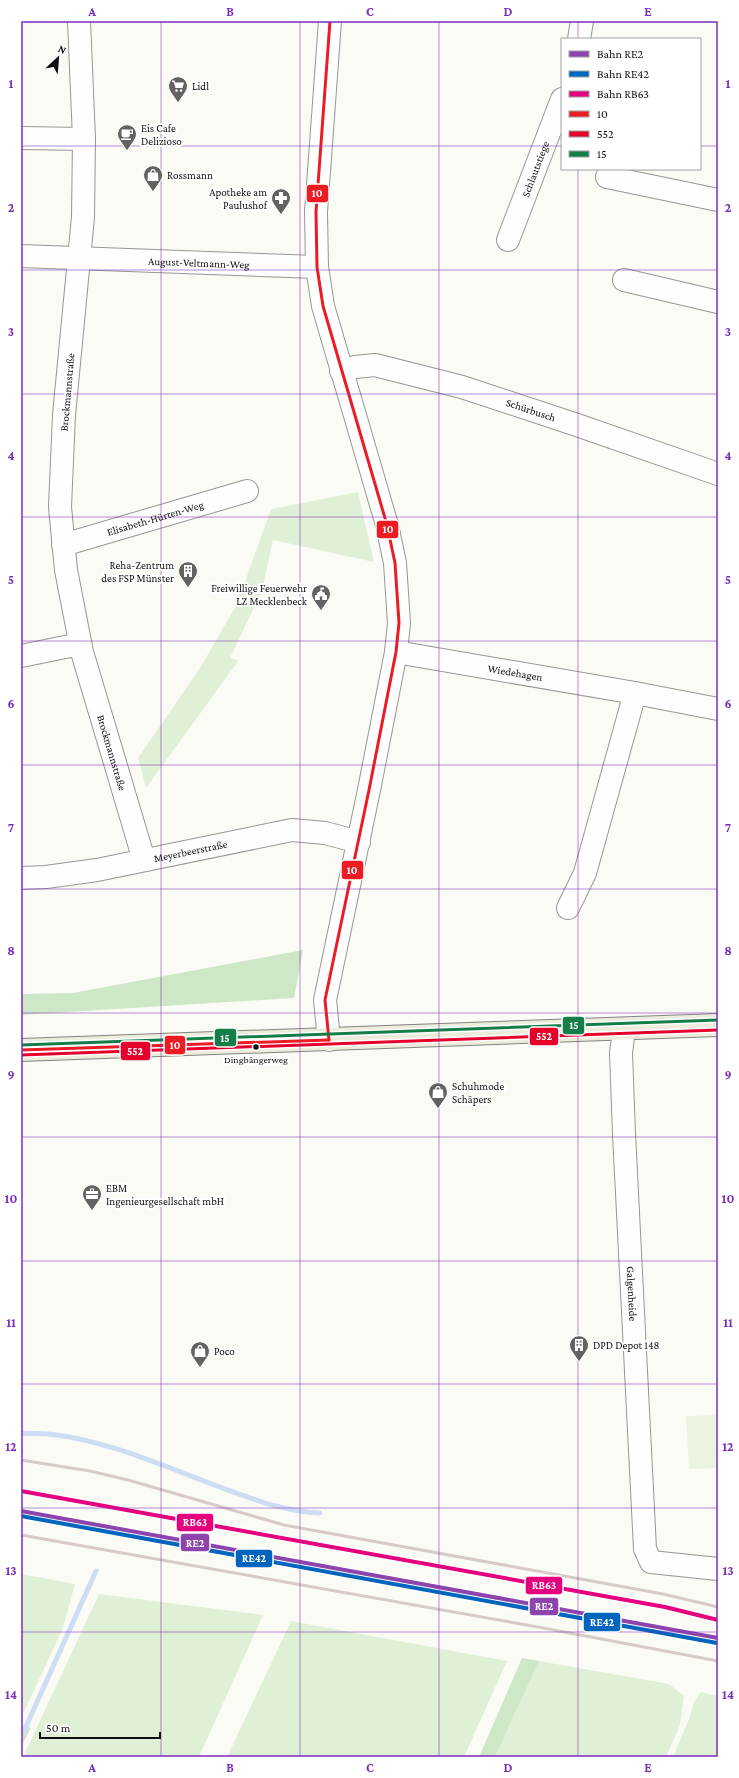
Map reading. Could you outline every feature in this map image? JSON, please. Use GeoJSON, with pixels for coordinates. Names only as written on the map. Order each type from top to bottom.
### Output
{"type":"FeatureCollection","features":[{"type":"Feature","properties":{"kind":"main road"},"geometry":{"type":"LineString","coordinates":[[21,1050],[718,1025]]}},
{"type":"Feature","properties":{"kind":"street","name":"Brockmannstraße"},"geometry":{"type":"LineString","coordinates":[[79,21],[84,139],[83,217],[61,457],[60,507],[63,545],[71,602],[80,644],[144,860]]}},
{"type":"Feature","properties":{"kind":"street"},"geometry":{"type":"LineString","coordinates":[[330,21],[316,212],[317,267],[323,306],[387,525],[395,563],[399,623],[396,652],[359,842],[325,1000],[330,1040]]}},
{"type":"Feature","properties":{"kind":"street"},"geometry":{"type":"LineString","coordinates":[[579,38],[582,21]]}},
{"type":"Feature","properties":{"kind":"street","name":"Schlautstiege"},"geometry":{"type":"LineString","coordinates":[[508,240],[561,102]]}},
{"type":"Feature","properties":{"kind":"street"},"geometry":{"type":"LineString","coordinates":[[21,138],[84,139]]}},
{"type":"Feature","properties":{"kind":"street"},"geometry":{"type":"LineString","coordinates":[[607,177],[718,200]]}},
{"type":"Feature","properties":{"kind":"street","name":"August-Veltmann-Weg"},"geometry":{"type":"LineString","coordinates":[[21,256],[317,267]]}},
{"type":"Feature","properties":{"kind":"street"},"geometry":{"type":"LineString","coordinates":[[624,280],[718,302]]}},
{"type":"Feature","properties":{"kind":"street","name":"Schürbusch"},"geometry":{"type":"LineString","coordinates":[[341,371],[355,367],[374,365],[462,387],[718,474]]}},
{"type":"Feature","properties":{"kind":"street","name":"Elisabeth-Hürten-Weg"},"geometry":{"type":"LineString","coordinates":[[63,545],[247,491]]}},
{"type":"Feature","properties":{"kind":"street"},"geometry":{"type":"LineString","coordinates":[[21,656],[80,644]]}},
{"type":"Feature","properties":{"kind":"street","name":"Wiedehagen"},"geometry":{"type":"LineString","coordinates":[[396,652],[635,693],[718,709]]}},
{"type":"Feature","properties":{"kind":"street"},"geometry":{"type":"LineString","coordinates":[[568,908],[585,873],[635,693]]}},
{"type":"Feature","properties":{"kind":"street","name":"Meyerbeerstraße"},"geometry":{"type":"LineString","coordinates":[[21,878],[46,877],[97,870],[292,830],[325,833],[359,842]]}},
{"type":"Feature","properties":{"kind":"street","name":"Galgenheide"},"geometry":{"type":"LineString","coordinates":[[624,1029],[621,1053],[624,1134],[645,1549],[651,1562],[718,1569]]}},
{"type":"Feature","properties":{"kind":"green space"},"geometry":{"type":"Polygon","coordinates":[[[358,492],[374,562],[273,540],[262,591],[230,658],[239,660],[146,788],[138,758],[200,668],[237,604],[271,509],[358,492]]]}},
{"type":"Feature","properties":{"kind":"green space"},"geometry":{"type":"Polygon","coordinates":[[[303,950],[294,998],[21,1015],[21,994],[73,993],[303,950]]]}},
{"type":"Feature","properties":{"kind":"green space"},"geometry":{"type":"Polygon","coordinates":[[[718,1415],[718,1468],[689,1469],[686,1416],[718,1415]]]}},
{"type":"Feature","properties":{"kind":"green space"},"geometry":{"type":"Polygon","coordinates":[[[21,1574],[75,1584],[63,1628],[23,1714],[21,1713],[21,1574]]]}},
{"type":"Feature","properties":{"kind":"green space"},"geometry":{"type":"Polygon","coordinates":[[[99,1594],[263,1615],[199,1757],[23,1757],[99,1594]]]}},
{"type":"Feature","properties":{"kind":"green space"},"geometry":{"type":"Polygon","coordinates":[[[291,1621],[507,1661],[464,1757],[227,1757],[291,1621]]]}},
{"type":"Feature","properties":{"kind":"green space"},"geometry":{"type":"Polygon","coordinates":[[[522,1658],[539,1661],[495,1757],[479,1757],[522,1658]]]}},
{"type":"Feature","properties":{"kind":"green space"},"geometry":{"type":"Polygon","coordinates":[[[539,1661],[669,1684],[684,1696],[680,1725],[666,1757],[495,1757],[539,1661]]]}},
{"type":"Feature","properties":{"kind":"green space"},"geometry":{"type":"Polygon","coordinates":[[[701,1692],[718,1696],[718,1757],[673,1757],[689,1719],[694,1702],[701,1692]]]}},
{"type":"Feature","properties":{"kind":"green space"},"geometry":{"type":"Polygon","coordinates":[[[21,1724],[31,1728],[21,1747],[21,1724]]]}},
{"type":"Feature","properties":{"kind":"waterway"},"geometry":{"type":"LineString","coordinates":[[21,1433],[48,1434],[92,1442],[155,1462],[267,1504],[293,1510],[320,1513]]}},
{"type":"Feature","properties":{"kind":"waterway"},"geometry":{"type":"LineString","coordinates":[[21,1730],[24,1731],[96,1571]]}},
{"type":"Feature","properties":{"kind":"railway"},"geometry":{"type":"LineString","coordinates":[[21,1460],[90,1471],[128,1480],[284,1525],[663,1594],[718,1607]]}},
{"type":"Feature","properties":{"kind":"railway"},"geometry":{"type":"LineString","coordinates":[[21,1535],[538,1627],[718,1661]]}},
{"type":"Feature","properties":{"kind":"rail line","name":"RB63"},"geometry":{"type":"LineString","coordinates":[[21,1491],[665,1607],[718,1620]]}},
{"type":"Feature","properties":{"kind":"rail line","name":"RE2"},"geometry":{"type":"LineString","coordinates":[[21,1511],[718,1638]]}},
{"type":"Feature","properties":{"kind":"rail line","name":"RE42"},"geometry":{"type":"LineString","coordinates":[[21,1516],[717,1643]]}},
{"type":"Feature","properties":{"kind":"transit line","name":"10"},"geometry":{"type":"LineString","coordinates":[[329,1040],[325,1000],[369,790],[396,652],[399,623],[395,563],[387,525],[323,306],[317,267],[316,212],[330,21]]}},
{"type":"Feature","properties":{"kind":"transit line","name":"15"},"geometry":{"type":"LineString","coordinates":[[21,1045],[718,1020]]}},
{"type":"Feature","properties":{"kind":"transit line","name":"552"},"geometry":{"type":"LineString","coordinates":[[21,1055],[718,1030]]}},
{"type":"Feature","properties":{"kind":"transit line","name":"10"},"geometry":{"type":"LineString","coordinates":[[21,1050],[329,1040]]}},
{"type":"Feature","properties":{"kind":"place","name":"Lidl"},"geometry":{"type":"Point","coordinates":[178,103]}},
{"type":"Feature","properties":{"kind":"place","name":"Eis Cafe Delizioso"},"geometry":{"type":"Point","coordinates":[127,151]}},
{"type":"Feature","properties":{"kind":"place","name":"Rossmann"},"geometry":{"type":"Point","coordinates":[153,192]}},
{"type":"Feature","properties":{"kind":"place","name":"Apotheke am Paulushof"},"geometry":{"type":"Point","coordinates":[281,215]}},
{"type":"Feature","properties":{"kind":"place","name":"Reha-Zentrum des FSP Münster"},"geometry":{"type":"Point","coordinates":[188,588]}},
{"type":"Feature","properties":{"kind":"place","name":"Freiwillige Feuerwehr LZ Mecklenbeck"},"geometry":{"type":"Point","coordinates":[321,611]}},
{"type":"Feature","properties":{"kind":"place","name":"Dingbängerweg"},"geometry":{"type":"Point","coordinates":[256,1047]}},
{"type":"Feature","properties":{"kind":"place","name":"Schuhmode Schäpers"},"geometry":{"type":"Point","coordinates":[438,1109]}},
{"type":"Feature","properties":{"kind":"place","name":"EBM Ingenieurgesellschaft mbH"},"geometry":{"type":"Point","coordinates":[92,1211]}},
{"type":"Feature","properties":{"kind":"place","name":"DPD Depot 148"},"geometry":{"type":"Point","coordinates":[579,1362]}},
{"type":"Feature","properties":{"kind":"place","name":"Poco"},"geometry":{"type":"Point","coordinates":[200,1368]}}]}
